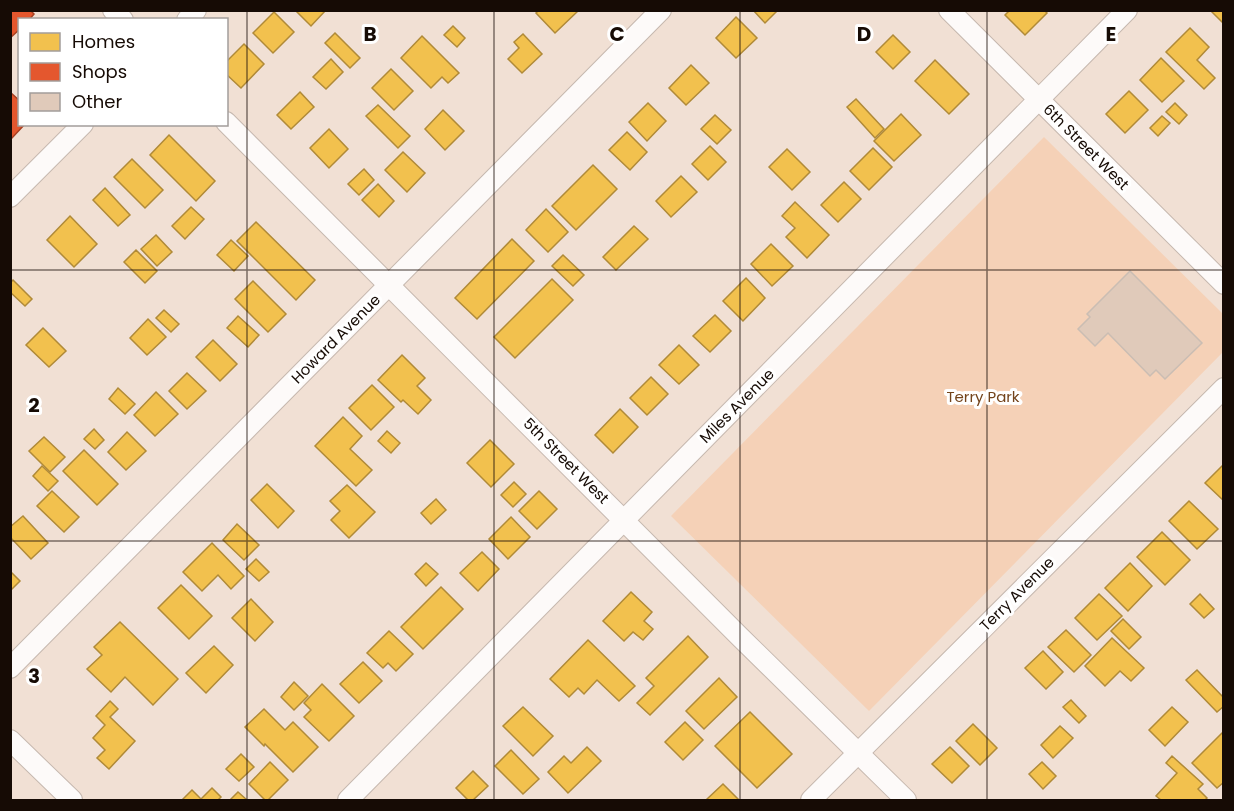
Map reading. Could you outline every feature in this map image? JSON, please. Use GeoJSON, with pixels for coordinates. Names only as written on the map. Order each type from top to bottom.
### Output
{"type":"FeatureCollection","features":[{"type":"Feature","properties":{"kind":"street","name":"Howard Avenue"},"geometry":{"type":"LineString","coordinates":[[10,668],[661,10]]}},
{"type":"Feature","properties":{"kind":"street","name":"6th Street West"},"geometry":{"type":"LineString","coordinates":[[949,10],[1224,284]]}},
{"type":"Feature","properties":{"kind":"street","name":"Miles Avenue"},"geometry":{"type":"LineString","coordinates":[[348,801],[1127,10]]}},
{"type":"Feature","properties":{"kind":"street","name":"5th Street West"},"geometry":{"type":"LineString","coordinates":[[228,124],[906,801]]}},
{"type":"Feature","properties":{"kind":"street"},"geometry":{"type":"LineString","coordinates":[[10,197],[81,126]]}},
{"type":"Feature","properties":{"kind":"street","name":"Terry Avenue"},"geometry":{"type":"LineString","coordinates":[[811,801],[1224,388]]}},
{"type":"Feature","properties":{"kind":"street"},"geometry":{"type":"LineString","coordinates":[[10,740],[72,801]]}},
{"type":"Feature","properties":{"kind":"green space","name":"Terry Park"},"geometry":{"type":"Polygon","coordinates":[[[1044,137],[1223,314],[1223,352],[869,711],[671,516],[1044,137]]]}},
{"type":"Feature","properties":{"kind":"building: Homes"},"geometry":{"type":"Polygon","coordinates":[[[295,10],[326,10],[311,26],[295,10]]]}},
{"type":"Feature","properties":{"kind":"building: Homes"},"geometry":{"type":"Polygon","coordinates":[[[539,10],[579,10],[555,33],[536,13],[539,10]]]}},
{"type":"Feature","properties":{"kind":"building: Homes"},"geometry":{"type":"Polygon","coordinates":[[[753,10],[778,10],[765,23],[753,10]]]}},
{"type":"Feature","properties":{"kind":"building: Homes"},"geometry":{"type":"Polygon","coordinates":[[[1010,10],[1044,10],[1047,13],[1025,35],[1005,15],[1010,10]]]}},
{"type":"Feature","properties":{"kind":"building: Homes"},"geometry":{"type":"Polygon","coordinates":[[[1210,10],[1224,10],[1224,24],[1210,10]]]}},
{"type":"Feature","properties":{"kind":"building: Homes"},"geometry":{"type":"Polygon","coordinates":[[[274,12],[294,32],[273,53],[253,33],[274,12]]]}},
{"type":"Feature","properties":{"kind":"building: Homes"},"geometry":{"type":"Polygon","coordinates":[[[736,17],[757,38],[736,58],[716,38],[736,17]]]}},
{"type":"Feature","properties":{"kind":"building: Homes"},"geometry":{"type":"Polygon","coordinates":[[[453,26],[465,38],[457,47],[444,35],[453,26]]]}},
{"type":"Feature","properties":{"kind":"building: Homes"},"geometry":{"type":"Polygon","coordinates":[[[1190,28],[1209,47],[1197,60],[1215,78],[1204,89],[1166,52],[1190,28]]]}},
{"type":"Feature","properties":{"kind":"building: Homes"},"geometry":{"type":"Polygon","coordinates":[[[335,33],[360,58],[350,68],[325,43],[335,33]]]}},
{"type":"Feature","properties":{"kind":"building: Homes"},"geometry":{"type":"Polygon","coordinates":[[[523,34],[542,54],[522,73],[508,59],[519,48],[514,42],[523,34]]]}},
{"type":"Feature","properties":{"kind":"building: Homes"},"geometry":{"type":"Polygon","coordinates":[[[893,35],[910,52],[893,69],[876,52],[893,35]]]}},
{"type":"Feature","properties":{"kind":"building: Homes"},"geometry":{"type":"Polygon","coordinates":[[[422,36],[459,73],[448,83],[442,77],[431,88],[401,58],[422,36]]]}},
{"type":"Feature","properties":{"kind":"building: Homes"},"geometry":{"type":"Polygon","coordinates":[[[244,44],[264,64],[241,88],[228,76],[228,60],[244,44]]]}},
{"type":"Feature","properties":{"kind":"building: Homes"},"geometry":{"type":"Polygon","coordinates":[[[1161,58],[1184,81],[1162,102],[1140,80],[1161,58]]]}},
{"type":"Feature","properties":{"kind":"building: Homes"},"geometry":{"type":"Polygon","coordinates":[[[331,59],[343,72],[326,89],[313,77],[331,59]]]}},
{"type":"Feature","properties":{"kind":"building: Homes"},"geometry":{"type":"Polygon","coordinates":[[[935,60],[969,94],[949,114],[915,81],[935,60]]]}},
{"type":"Feature","properties":{"kind":"building: Homes"},"geometry":{"type":"Polygon","coordinates":[[[691,65],[709,83],[686,105],[669,88],[691,65]]]}},
{"type":"Feature","properties":{"kind":"building: Homes"},"geometry":{"type":"Polygon","coordinates":[[[391,69],[413,91],[394,110],[372,88],[391,69]]]}},
{"type":"Feature","properties":{"kind":"building: Homes"},"geometry":{"type":"Polygon","coordinates":[[[1129,91],[1148,110],[1125,133],[1106,114],[1129,91]]]}},
{"type":"Feature","properties":{"kind":"building: Homes"},"geometry":{"type":"Polygon","coordinates":[[[300,92],[314,107],[291,129],[277,115],[300,92]]]}},
{"type":"Feature","properties":{"kind":"building: Homes"},"geometry":{"type":"Polygon","coordinates":[[[856,99],[884,129],[875,138],[847,107],[856,99]]]}},
{"type":"Feature","properties":{"kind":"building: Homes"},"geometry":{"type":"Polygon","coordinates":[[[648,103],[666,121],[647,141],[629,122],[648,103]]]}},
{"type":"Feature","properties":{"kind":"building: Homes"},"geometry":{"type":"Polygon","coordinates":[[[1175,103],[1187,115],[1179,124],[1166,112],[1175,103]]]}},
{"type":"Feature","properties":{"kind":"building: Homes"},"geometry":{"type":"Polygon","coordinates":[[[378,105],[410,136],[398,148],[366,116],[378,105]]]}},
{"type":"Feature","properties":{"kind":"building: Homes"},"geometry":{"type":"Polygon","coordinates":[[[443,110],[464,131],[445,150],[425,129],[443,110]]]}},
{"type":"Feature","properties":{"kind":"building: Homes"},"geometry":{"type":"Polygon","coordinates":[[[901,114],[921,135],[894,161],[874,141],[901,114]]]}},
{"type":"Feature","properties":{"kind":"building: Homes"},"geometry":{"type":"Polygon","coordinates":[[[715,115],[731,130],[717,144],[701,129],[715,115]]]}},
{"type":"Feature","properties":{"kind":"building: Homes"},"geometry":{"type":"Polygon","coordinates":[[[1162,116],[1170,123],[1158,136],[1150,128],[1162,116]]]}},
{"type":"Feature","properties":{"kind":"building: Homes"},"geometry":{"type":"Polygon","coordinates":[[[329,129],[348,149],[329,168],[310,148],[329,129]]]}},
{"type":"Feature","properties":{"kind":"building: Homes"},"geometry":{"type":"Polygon","coordinates":[[[627,132],[647,152],[630,170],[609,150],[627,132]]]}},
{"type":"Feature","properties":{"kind":"building: Homes"},"geometry":{"type":"Polygon","coordinates":[[[169,135],[215,181],[196,201],[150,155],[169,135]]]}},
{"type":"Feature","properties":{"kind":"building: Homes"},"geometry":{"type":"Polygon","coordinates":[[[710,146],[726,162],[708,180],[692,164],[710,146]]]}},
{"type":"Feature","properties":{"kind":"building: Homes"},"geometry":{"type":"Polygon","coordinates":[[[873,148],[892,167],[869,190],[850,171],[873,148]]]}},
{"type":"Feature","properties":{"kind":"building: Homes"},"geometry":{"type":"Polygon","coordinates":[[[787,149],[810,172],[792,190],[769,167],[787,149]]]}},
{"type":"Feature","properties":{"kind":"building: Homes"},"geometry":{"type":"Polygon","coordinates":[[[403,152],[425,173],[407,192],[385,170],[403,152]]]}},
{"type":"Feature","properties":{"kind":"building: Homes"},"geometry":{"type":"Polygon","coordinates":[[[132,159],[163,190],[145,208],[114,177],[132,159]]]}},
{"type":"Feature","properties":{"kind":"building: Homes"},"geometry":{"type":"Polygon","coordinates":[[[593,165],[617,189],[576,230],[552,206],[593,165]]]}},
{"type":"Feature","properties":{"kind":"building: Homes"},"geometry":{"type":"Polygon","coordinates":[[[364,169],[374,180],[359,195],[348,184],[364,169]]]}},
{"type":"Feature","properties":{"kind":"building: Homes"},"geometry":{"type":"Polygon","coordinates":[[[681,176],[697,192],[671,217],[656,201],[681,176]]]}},
{"type":"Feature","properties":{"kind":"building: Homes"},"geometry":{"type":"Polygon","coordinates":[[[844,182],[861,199],[838,222],[821,205],[844,182]]]}},
{"type":"Feature","properties":{"kind":"building: Homes"},"geometry":{"type":"Polygon","coordinates":[[[378,184],[394,201],[379,217],[362,200],[378,184]]]}},
{"type":"Feature","properties":{"kind":"building: Homes"},"geometry":{"type":"Polygon","coordinates":[[[105,188],[130,215],[118,226],[93,200],[105,188]]]}},
{"type":"Feature","properties":{"kind":"building: Homes"},"geometry":{"type":"Polygon","coordinates":[[[795,202],[829,235],[807,258],[786,237],[795,228],[782,216],[795,202]]]}},
{"type":"Feature","properties":{"kind":"building: Homes"},"geometry":{"type":"Polygon","coordinates":[[[191,207],[204,219],[185,239],[172,226],[191,207]]]}},
{"type":"Feature","properties":{"kind":"building: Homes"},"geometry":{"type":"Polygon","coordinates":[[[546,209],[568,232],[548,252],[526,230],[546,209]]]}},
{"type":"Feature","properties":{"kind":"building: Homes"},"geometry":{"type":"Polygon","coordinates":[[[70,216],[97,244],[74,267],[47,240],[70,216]]]}},
{"type":"Feature","properties":{"kind":"building: Homes"},"geometry":{"type":"Polygon","coordinates":[[[256,222],[315,280],[296,300],[237,241],[256,222]]]}},
{"type":"Feature","properties":{"kind":"building: Homes"},"geometry":{"type":"Polygon","coordinates":[[[634,226],[648,239],[616,270],[603,257],[634,226]]]}},
{"type":"Feature","properties":{"kind":"building: Homes"},"geometry":{"type":"Polygon","coordinates":[[[156,235],[172,252],[157,266],[141,249],[156,235]]]}},
{"type":"Feature","properties":{"kind":"building: Homes"},"geometry":{"type":"Polygon","coordinates":[[[512,239],[534,261],[477,319],[455,298],[512,239]]]}},
{"type":"Feature","properties":{"kind":"building: Homes"},"geometry":{"type":"Polygon","coordinates":[[[231,240],[248,256],[234,271],[217,255],[231,240]]]}},
{"type":"Feature","properties":{"kind":"building: Homes"},"geometry":{"type":"Polygon","coordinates":[[[771,244],[793,266],[772,286],[751,264],[771,244]]]}},
{"type":"Feature","properties":{"kind":"building: Homes"},"geometry":{"type":"Polygon","coordinates":[[[136,250],[157,271],[145,283],[124,262],[136,250]]]}},
{"type":"Feature","properties":{"kind":"building: Homes"},"geometry":{"type":"Polygon","coordinates":[[[563,255],[584,275],[573,286],[552,266],[563,255]]]}},
{"type":"Feature","properties":{"kind":"building: Homes"},"geometry":{"type":"Polygon","coordinates":[[[746,278],[765,298],[743,321],[723,301],[746,278]]]}},
{"type":"Feature","properties":{"kind":"building: Homes"},"geometry":{"type":"Polygon","coordinates":[[[552,279],[573,300],[515,358],[494,337],[552,279]]]}},
{"type":"Feature","properties":{"kind":"building: Homes"},"geometry":{"type":"Polygon","coordinates":[[[13,280],[32,299],[25,306],[10,292],[10,283],[13,280]]]}},
{"type":"Feature","properties":{"kind":"building: Homes"},"geometry":{"type":"Polygon","coordinates":[[[253,281],[286,314],[268,332],[235,299],[253,281]]]}},
{"type":"Feature","properties":{"kind":"building: Homes"},"geometry":{"type":"Polygon","coordinates":[[[164,310],[179,324],[171,332],[156,318],[164,310]]]}},
{"type":"Feature","properties":{"kind":"building: Homes"},"geometry":{"type":"Polygon","coordinates":[[[715,315],[731,331],[710,352],[693,336],[715,315]]]}},
{"type":"Feature","properties":{"kind":"building: Homes"},"geometry":{"type":"Polygon","coordinates":[[[238,316],[259,335],[248,347],[227,328],[238,316]]]}},
{"type":"Feature","properties":{"kind":"building: Homes"},"geometry":{"type":"Polygon","coordinates":[[[148,319],[166,337],[147,355],[130,338],[148,319]]]}},
{"type":"Feature","properties":{"kind":"building: Homes"},"geometry":{"type":"Polygon","coordinates":[[[43,328],[66,351],[49,367],[26,345],[43,328]]]}},
{"type":"Feature","properties":{"kind":"building: Homes"},"geometry":{"type":"Polygon","coordinates":[[[213,340],[237,364],[220,381],[196,357],[213,340]]]}},
{"type":"Feature","properties":{"kind":"building: Homes"},"geometry":{"type":"Polygon","coordinates":[[[679,345],[699,365],[679,384],[659,365],[679,345]]]}},
{"type":"Feature","properties":{"kind":"building: Homes"},"geometry":{"type":"Polygon","coordinates":[[[402,355],[425,378],[417,386],[431,400],[418,414],[403,400],[401,402],[378,380],[402,355]]]}},
{"type":"Feature","properties":{"kind":"building: Homes"},"geometry":{"type":"Polygon","coordinates":[[[187,373],[206,391],[187,409],[169,391],[187,373]]]}},
{"type":"Feature","properties":{"kind":"building: Homes"},"geometry":{"type":"Polygon","coordinates":[[[651,377],[668,394],[647,415],[630,398],[651,377]]]}},
{"type":"Feature","properties":{"kind":"building: Homes"},"geometry":{"type":"Polygon","coordinates":[[[372,385],[394,407],[371,430],[349,408],[372,385]]]}},
{"type":"Feature","properties":{"kind":"building: Homes"},"geometry":{"type":"Polygon","coordinates":[[[118,388],[135,404],[125,414],[109,399],[118,388]]]}},
{"type":"Feature","properties":{"kind":"building: Homes"},"geometry":{"type":"Polygon","coordinates":[[[156,392],[178,414],[155,436],[134,415],[156,392]]]}},
{"type":"Feature","properties":{"kind":"building: Homes"},"geometry":{"type":"Polygon","coordinates":[[[620,409],[638,427],[613,453],[595,435],[620,409]]]}},
{"type":"Feature","properties":{"kind":"building: Homes"},"geometry":{"type":"Polygon","coordinates":[[[343,417],[362,436],[350,449],[372,470],[356,486],[315,446],[343,417]]]}},
{"type":"Feature","properties":{"kind":"building: Homes"},"geometry":{"type":"Polygon","coordinates":[[[94,429],[104,440],[95,449],[84,439],[94,429]]]}},
{"type":"Feature","properties":{"kind":"building: Homes"},"geometry":{"type":"Polygon","coordinates":[[[387,431],[400,443],[391,453],[378,441],[387,431]]]}},
{"type":"Feature","properties":{"kind":"building: Homes"},"geometry":{"type":"Polygon","coordinates":[[[127,432],[146,451],[126,470],[108,452],[127,432]]]}},
{"type":"Feature","properties":{"kind":"building: Homes"},"geometry":{"type":"Polygon","coordinates":[[[44,437],[65,457],[50,472],[29,451],[44,437]]]}},
{"type":"Feature","properties":{"kind":"building: Homes"},"geometry":{"type":"Polygon","coordinates":[[[490,440],[514,464],[491,487],[467,463],[490,440]]]}},
{"type":"Feature","properties":{"kind":"building: Homes"},"geometry":{"type":"Polygon","coordinates":[[[84,450],[118,484],[97,505],[63,471],[84,450]]]}},
{"type":"Feature","properties":{"kind":"building: Homes"},"geometry":{"type":"Polygon","coordinates":[[[1224,464],[1224,501],[1205,483],[1224,464]]]}},
{"type":"Feature","properties":{"kind":"building: Homes"},"geometry":{"type":"Polygon","coordinates":[[[42,466],[58,481],[48,491],[33,476],[42,466]]]}},
{"type":"Feature","properties":{"kind":"building: Homes"},"geometry":{"type":"Polygon","coordinates":[[[514,482],[526,494],[513,507],[501,495],[514,482]]]}},
{"type":"Feature","properties":{"kind":"building: Homes"},"geometry":{"type":"Polygon","coordinates":[[[267,484],[294,511],[278,528],[251,500],[267,484]]]}},
{"type":"Feature","properties":{"kind":"building: Homes"},"geometry":{"type":"Polygon","coordinates":[[[347,485],[375,512],[349,538],[331,520],[340,511],[330,501],[347,485]]]}},
{"type":"Feature","properties":{"kind":"building: Homes"},"geometry":{"type":"Polygon","coordinates":[[[52,491],[79,517],[64,532],[37,506],[52,491]]]}},
{"type":"Feature","properties":{"kind":"building: Homes"},"geometry":{"type":"Polygon","coordinates":[[[539,491],[557,509],[537,529],[519,511],[539,491]]]}},
{"type":"Feature","properties":{"kind":"building: Homes"},"geometry":{"type":"Polygon","coordinates":[[[436,499],[446,510],[431,524],[421,513],[436,499]]]}},
{"type":"Feature","properties":{"kind":"building: Homes"},"geometry":{"type":"Polygon","coordinates":[[[1189,501],[1218,529],[1197,549],[1169,521],[1189,501]]]}},
{"type":"Feature","properties":{"kind":"building: Homes"},"geometry":{"type":"Polygon","coordinates":[[[23,516],[48,543],[31,559],[10,537],[10,527],[23,516]]]}},
{"type":"Feature","properties":{"kind":"building: Homes"},"geometry":{"type":"Polygon","coordinates":[[[511,517],[530,537],[508,559],[489,539],[511,517]]]}},
{"type":"Feature","properties":{"kind":"building: Homes"},"geometry":{"type":"Polygon","coordinates":[[[237,524],[259,545],[244,560],[223,540],[237,524]]]}},
{"type":"Feature","properties":{"kind":"building: Homes"},"geometry":{"type":"Polygon","coordinates":[[[1162,532],[1190,560],[1165,585],[1137,557],[1162,532]]]}},
{"type":"Feature","properties":{"kind":"building: Homes"},"geometry":{"type":"Polygon","coordinates":[[[212,543],[244,576],[231,589],[218,575],[202,591],[183,572],[212,543]]]}},
{"type":"Feature","properties":{"kind":"building: Homes"},"geometry":{"type":"Polygon","coordinates":[[[482,552],[499,569],[478,591],[460,573],[482,552]]]}},
{"type":"Feature","properties":{"kind":"building: Homes"},"geometry":{"type":"Polygon","coordinates":[[[256,559],[269,572],[259,581],[246,569],[256,559]]]}},
{"type":"Feature","properties":{"kind":"building: Homes"},"geometry":{"type":"Polygon","coordinates":[[[426,563],[438,574],[426,586],[415,574],[426,563]]]}},
{"type":"Feature","properties":{"kind":"building: Homes"},"geometry":{"type":"Polygon","coordinates":[[[1130,563],[1152,586],[1128,611],[1105,588],[1130,563]]]}},
{"type":"Feature","properties":{"kind":"building: Homes"},"geometry":{"type":"Polygon","coordinates":[[[10,571],[20,581],[10,591],[10,571]]]}},
{"type":"Feature","properties":{"kind":"building: Homes"},"geometry":{"type":"Polygon","coordinates":[[[181,585],[212,616],[189,639],[158,608],[181,585]]]}},
{"type":"Feature","properties":{"kind":"building: Homes"},"geometry":{"type":"Polygon","coordinates":[[[441,587],[463,609],[423,649],[401,627],[441,587]]]}},
{"type":"Feature","properties":{"kind":"building: Homes"},"geometry":{"type":"Polygon","coordinates":[[[631,592],[652,612],[644,621],[653,629],[643,640],[633,632],[624,641],[603,621],[631,592]]]}},
{"type":"Feature","properties":{"kind":"building: Homes"},"geometry":{"type":"Polygon","coordinates":[[[1099,594],[1122,616],[1097,640],[1075,618],[1099,594]]]}},
{"type":"Feature","properties":{"kind":"building: Homes"},"geometry":{"type":"Polygon","coordinates":[[[1200,594],[1214,609],[1204,618],[1190,604],[1200,594]]]}},
{"type":"Feature","properties":{"kind":"building: Homes"},"geometry":{"type":"Polygon","coordinates":[[[251,599],[273,622],[255,641],[232,618],[251,599]]]}},
{"type":"Feature","properties":{"kind":"building: Homes"},"geometry":{"type":"Polygon","coordinates":[[[1123,619],[1141,637],[1129,649],[1111,631],[1123,619]]]}},
{"type":"Feature","properties":{"kind":"building: Homes"},"geometry":{"type":"Polygon","coordinates":[[[120,622],[178,679],[153,705],[125,677],[111,692],[87,669],[102,655],[94,647],[120,622]]]}},
{"type":"Feature","properties":{"kind":"building: Homes"},"geometry":{"type":"Polygon","coordinates":[[[1066,630],[1091,655],[1074,672],[1048,647],[1066,630]]]}},
{"type":"Feature","properties":{"kind":"building: Homes"},"geometry":{"type":"Polygon","coordinates":[[[389,631],[413,654],[396,671],[388,663],[383,668],[367,653],[389,631]]]}},
{"type":"Feature","properties":{"kind":"building: Homes"},"geometry":{"type":"Polygon","coordinates":[[[688,636],[708,657],[650,715],[637,703],[654,686],[646,678],[688,636]]]}},
{"type":"Feature","properties":{"kind":"building: Homes"},"geometry":{"type":"Polygon","coordinates":[[[1112,638],[1144,668],[1131,681],[1120,671],[1105,686],[1085,666],[1112,638]]]}},
{"type":"Feature","properties":{"kind":"building: Homes"},"geometry":{"type":"Polygon","coordinates":[[[588,640],[635,686],[619,701],[597,680],[584,694],[578,688],[569,697],[550,679],[588,640]]]}},
{"type":"Feature","properties":{"kind":"building: Homes"},"geometry":{"type":"Polygon","coordinates":[[[214,646],[233,665],[206,693],[186,673],[214,646]]]}},
{"type":"Feature","properties":{"kind":"building: Homes"},"geometry":{"type":"Polygon","coordinates":[[[1043,651],[1063,672],[1046,689],[1025,668],[1043,651]]]}},
{"type":"Feature","properties":{"kind":"building: Homes"},"geometry":{"type":"Polygon","coordinates":[[[363,662],[382,681],[359,703],[340,684],[363,662]]]}},
{"type":"Feature","properties":{"kind":"building: Homes"},"geometry":{"type":"Polygon","coordinates":[[[1197,670],[1224,698],[1224,706],[1217,712],[1186,680],[1197,670]]]}},
{"type":"Feature","properties":{"kind":"building: Homes"},"geometry":{"type":"Polygon","coordinates":[[[719,678],[737,697],[704,729],[686,711],[719,678]]]}},
{"type":"Feature","properties":{"kind":"building: Homes"},"geometry":{"type":"Polygon","coordinates":[[[294,682],[308,696],[294,710],[281,697],[294,682]]]}},
{"type":"Feature","properties":{"kind":"building: Homes"},"geometry":{"type":"Polygon","coordinates":[[[322,684],[354,716],[329,741],[304,717],[311,710],[304,703],[322,684]]]}},
{"type":"Feature","properties":{"kind":"building: Homes"},"geometry":{"type":"Polygon","coordinates":[[[1071,700],[1086,716],[1079,723],[1063,707],[1071,700]]]}},
{"type":"Feature","properties":{"kind":"building: Homes"},"geometry":{"type":"Polygon","coordinates":[[[110,701],[118,709],[110,717],[135,741],[109,769],[97,758],[105,750],[93,738],[105,725],[96,716],[110,701]]]}},
{"type":"Feature","properties":{"kind":"building: Homes"},"geometry":{"type":"Polygon","coordinates":[[[523,707],[553,736],[533,756],[503,726],[523,707]]]}},
{"type":"Feature","properties":{"kind":"building: Homes"},"geometry":{"type":"Polygon","coordinates":[[[1172,707],[1188,722],[1165,746],[1149,730],[1172,707]]]}},
{"type":"Feature","properties":{"kind":"building: Homes"},"geometry":{"type":"Polygon","coordinates":[[[264,709],[285,730],[293,722],[318,747],[293,772],[245,727],[264,709]]]}},
{"type":"Feature","properties":{"kind":"building: Homes"},"geometry":{"type":"Polygon","coordinates":[[[750,712],[792,754],[757,788],[715,746],[750,712]]]}},
{"type":"Feature","properties":{"kind":"building: Homes"},"geometry":{"type":"Polygon","coordinates":[[[685,722],[703,740],[683,760],[665,742],[685,722]]]}},
{"type":"Feature","properties":{"kind":"building: Homes"},"geometry":{"type":"Polygon","coordinates":[[[973,724],[997,748],[980,765],[956,741],[973,724]]]}},
{"type":"Feature","properties":{"kind":"building: Homes"},"geometry":{"type":"Polygon","coordinates":[[[1060,726],[1073,738],[1053,758],[1041,745],[1060,726]]]}},
{"type":"Feature","properties":{"kind":"building: Homes"},"geometry":{"type":"Polygon","coordinates":[[[1224,731],[1224,782],[1217,788],[1192,763],[1224,731]]]}},
{"type":"Feature","properties":{"kind":"building: Homes"},"geometry":{"type":"Polygon","coordinates":[[[587,747],[601,761],[568,793],[548,772],[564,756],[571,763],[587,747]]]}},
{"type":"Feature","properties":{"kind":"building: Homes"},"geometry":{"type":"Polygon","coordinates":[[[950,747],[969,766],[952,783],[932,764],[950,747]]]}},
{"type":"Feature","properties":{"kind":"building: Homes"},"geometry":{"type":"Polygon","coordinates":[[[511,750],[539,779],[523,794],[495,766],[511,750]]]}},
{"type":"Feature","properties":{"kind":"building: Homes"},"geometry":{"type":"Polygon","coordinates":[[[241,754],[254,767],[239,781],[226,769],[241,754]]]}},
{"type":"Feature","properties":{"kind":"building: Homes"},"geometry":{"type":"Polygon","coordinates":[[[1172,756],[1203,784],[1198,789],[1207,798],[1205,800],[1161,800],[1156,796],[1177,773],[1166,763],[1172,756]]]}},
{"type":"Feature","properties":{"kind":"building: Homes"},"geometry":{"type":"Polygon","coordinates":[[[270,762],[288,780],[268,800],[265,800],[249,784],[270,762]]]}},
{"type":"Feature","properties":{"kind":"building: Homes"},"geometry":{"type":"Polygon","coordinates":[[[1042,762],[1056,776],[1043,789],[1029,774],[1042,762]]]}},
{"type":"Feature","properties":{"kind":"building: Homes"},"geometry":{"type":"Polygon","coordinates":[[[473,771],[488,786],[473,800],[468,800],[456,788],[473,771]]]}},
{"type":"Feature","properties":{"kind":"building: Homes"},"geometry":{"type":"Polygon","coordinates":[[[723,784],[739,800],[706,800],[723,784]]]}},
{"type":"Feature","properties":{"kind":"building: Homes"},"geometry":{"type":"Polygon","coordinates":[[[212,788],[221,797],[218,800],[182,800],[192,790],[201,799],[212,788]]]}},
{"type":"Feature","properties":{"kind":"building: Homes"},"geometry":{"type":"Polygon","coordinates":[[[238,792],[247,800],[230,800],[238,792]]]}},
{"type":"Feature","properties":{"kind":"building: Shops"},"geometry":{"type":"Polygon","coordinates":[[[10,10],[30,10],[34,14],[31,18],[18,18],[18,31],[10,38],[10,10]]]}},
{"type":"Feature","properties":{"kind":"building: Shops"},"geometry":{"type":"Polygon","coordinates":[[[10,92],[18,99],[18,126],[23,126],[12,138],[10,136],[10,92]]]}},
{"type":"Feature","properties":{"kind":"building: Other"},"geometry":{"type":"Polygon","coordinates":[[[1130,271],[1202,343],[1165,379],[1156,370],[1150,376],[1108,333],[1095,346],[1078,329],[1090,317],[1087,314],[1130,271]]]}}]}
